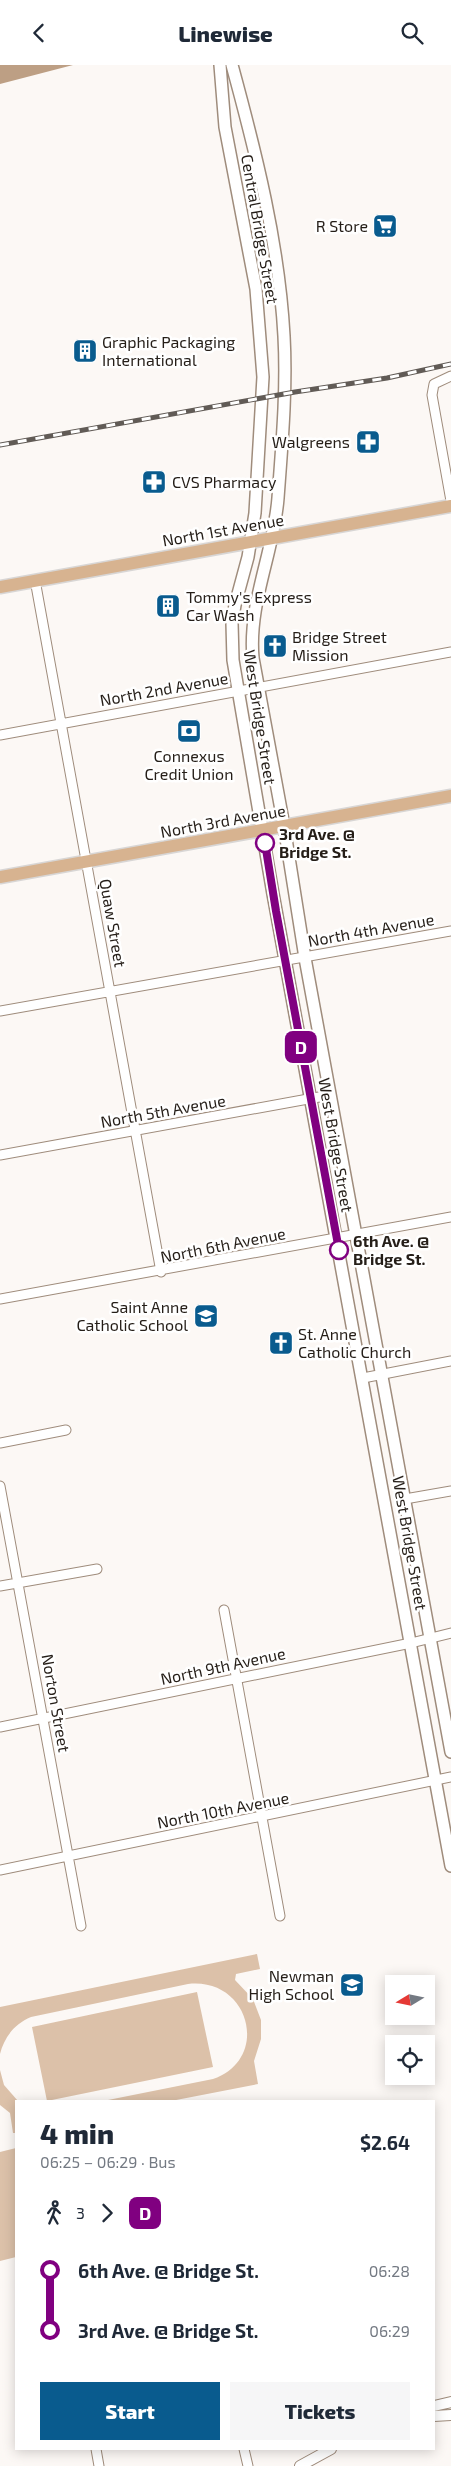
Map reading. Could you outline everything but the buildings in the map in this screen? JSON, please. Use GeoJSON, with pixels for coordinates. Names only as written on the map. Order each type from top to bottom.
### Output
{"type":"FeatureCollection","features":[{"type":"Feature","properties":{"kind":"main road","name":"Central Bridge Street"},"geometry":{"type":"LineString","coordinates":[[220,65],[225,127],[256,289],[262,352],[263,398]]}},
{"type":"Feature","properties":{"kind":"main road","name":"Central Bridge Street"},"geometry":{"type":"LineString","coordinates":[[232,65],[257,164],[278,274],[284,338],[284,395]]}},
{"type":"Feature","properties":{"kind":"main road","name":"West Bridge Street"},"geometry":{"type":"LineString","coordinates":[[284,395],[278,499],[273,537],[257,599],[253,626],[253,651],[305,958],[451,1753]]}},
{"type":"Feature","properties":{"kind":"main road","name":"West Bridge Street"},"geometry":{"type":"LineString","coordinates":[[263,398],[255,513],[251,541],[232,623],[232,648],[285,961],[363,1377],[451,1866]]}},
{"type":"Feature","properties":{"kind":"main road","name":"North 1st Avenue"},"geometry":{"type":"LineString","coordinates":[[0,587],[451,506]]}},
{"type":"Feature","properties":{"kind":"main road","name":"North 3rd Avenue"},"geometry":{"type":"LineString","coordinates":[[0,877],[451,796]]}},
{"type":"Feature","properties":{"kind":"street"},"geometry":{"type":"LineString","coordinates":[[451,376],[434,384],[432,395],[451,501]]}},
{"type":"Feature","properties":{"kind":"street","name":"Quaw Street"},"geometry":{"type":"LineString","coordinates":[[35,580],[161,1272]]}},
{"type":"Feature","properties":{"kind":"street","name":"North 2nd Avenue"},"geometry":{"type":"LineString","coordinates":[[0,735],[451,652]]}},
{"type":"Feature","properties":{"kind":"street","name":"North 4th Avenue"},"geometry":{"type":"LineString","coordinates":[[0,1011],[451,931]]}},
{"type":"Feature","properties":{"kind":"street","name":"North 5th Avenue"},"geometry":{"type":"LineString","coordinates":[[0,1155],[330,1095]]}},
{"type":"Feature","properties":{"kind":"street","name":"North 6th Avenue"},"geometry":{"type":"LineString","coordinates":[[0,1299],[161,1272],[451,1217]]}},
{"type":"Feature","properties":{"kind":"street"},"geometry":{"type":"LineString","coordinates":[[363,1377],[451,1361]]}},
{"type":"Feature","properties":{"kind":"street"},"geometry":{"type":"LineString","coordinates":[[0,1443],[66,1430]]}},
{"type":"Feature","properties":{"kind":"street","name":"Norton Street"},"geometry":{"type":"LineString","coordinates":[[0,1486],[81,1926]]}},
{"type":"Feature","properties":{"kind":"street"},"geometry":{"type":"LineString","coordinates":[[405,1499],[451,1491]]}},
{"type":"Feature","properties":{"kind":"street"},"geometry":{"type":"LineString","coordinates":[[0,1586],[96,1569]]}},
{"type":"Feature","properties":{"kind":"street"},"geometry":{"type":"LineString","coordinates":[[224,1610],[280,1916]]}},
{"type":"Feature","properties":{"kind":"street","name":"North 9th Avenue"},"geometry":{"type":"LineString","coordinates":[[0,1727],[411,1643],[451,1633]]}},
{"type":"Feature","properties":{"kind":"street","name":"North 10th Avenue"},"geometry":{"type":"LineString","coordinates":[[0,1870],[262,1818],[451,1777]]}},
{"type":"Feature","properties":{"kind":"street"},"geometry":{"type":"LineString","coordinates":[[435,2406],[451,2402]]}},
{"type":"Feature","properties":{"kind":"street"},"geometry":{"type":"LineString","coordinates":[[435,2416],[451,2415]]}},
{"type":"Feature","properties":{"kind":"street"},"geometry":{"type":"LineString","coordinates":[[96,2450],[99,2466]]}},
{"type":"Feature","properties":{"kind":"street"},"geometry":{"type":"LineString","coordinates":[[244,2450],[248,2466]]}},
{"type":"Feature","properties":{"kind":"street"},"geometry":{"type":"LineString","coordinates":[[300,2466],[329,2450]]}},
{"type":"Feature","properties":{"kind":"shaded area"},"geometry":{"type":"Polygon","coordinates":[[[0,65],[73,65],[0,84],[0,65]]]}},
{"type":"Feature","properties":{"kind":"shaded area"},"geometry":{"type":"Polygon","coordinates":[[[257,1954],[260,1969],[236,1974],[235,1980],[253,1999],[261,2020],[261,2039],[254,2061],[258,2084],[176,2100],[108,2100],[213,2079],[231,2069],[242,2055],[247,2038],[246,2021],[238,2006],[226,1993],[209,1985],[188,1984],[31,2017],[20,2023],[11,2032],[4,2042],[0,2054],[0,2007],[257,1954]]]}},
{"type":"Feature","properties":{"kind":"shaded area"},"geometry":{"type":"Polygon","coordinates":[[[197,1992],[213,2067],[47,2100],[32,2027],[197,1992]]]}},
{"type":"Feature","properties":{"kind":"shaded area"},"geometry":{"type":"Polygon","coordinates":[[[0,2070],[4,2085],[17,2100],[15,2100],[15,2133],[13,2133],[10,2113],[0,2105],[0,2070]]]}},
{"type":"Feature","properties":{"kind":"shaded area"},"geometry":{"type":"Polygon","coordinates":[[[15,2148],[15,2257],[0,2261],[0,2152],[15,2148]]]}},
{"type":"Feature","properties":{"kind":"railway"},"geometry":{"type":"LineString","coordinates":[[0,445],[295,392],[387,378],[451,364]]}},
{"type":"Feature","properties":{"kind":"bus line","name":"D"},"geometry":{"type":"LineString","coordinates":[[265,843],[339,1250]]}},
{"type":"Feature","properties":{"kind":"place","name":"R Store"},"geometry":{"type":"Point","coordinates":[385,226]}},
{"type":"Feature","properties":{"kind":"place","name":"Graphic Packaging International"},"geometry":{"type":"Point","coordinates":[85,351]}},
{"type":"Feature","properties":{"kind":"place","name":"Walgreens"},"geometry":{"type":"Point","coordinates":[368,442]}},
{"type":"Feature","properties":{"kind":"place","name":"CVS Pharmacy"},"geometry":{"type":"Point","coordinates":[154,482]}},
{"type":"Feature","properties":{"kind":"place","name":"Tommy's Express Car Wash"},"geometry":{"type":"Point","coordinates":[168,606]}},
{"type":"Feature","properties":{"kind":"place","name":"Bridge Street Mission"},"geometry":{"type":"Point","coordinates":[275,646]}},
{"type":"Feature","properties":{"kind":"place","name":"Connexus Credit Union"},"geometry":{"type":"Point","coordinates":[189,731]}},
{"type":"Feature","properties":{"kind":"place","name":"3rd Ave. @ Bridge St."},"geometry":{"type":"Point","coordinates":[265,843]}},
{"type":"Feature","properties":{"kind":"place","name":"6th Ave. @ Bridge St."},"geometry":{"type":"Point","coordinates":[339,1250]}},
{"type":"Feature","properties":{"kind":"place","name":"Saint Anne Catholic School"},"geometry":{"type":"Point","coordinates":[206,1316]}},
{"type":"Feature","properties":{"kind":"place","name":"St. Anne Catholic Church"},"geometry":{"type":"Point","coordinates":[281,1343]}},
{"type":"Feature","properties":{"kind":"place","name":"Newman High School"},"geometry":{"type":"Point","coordinates":[352,1985]}}]}
